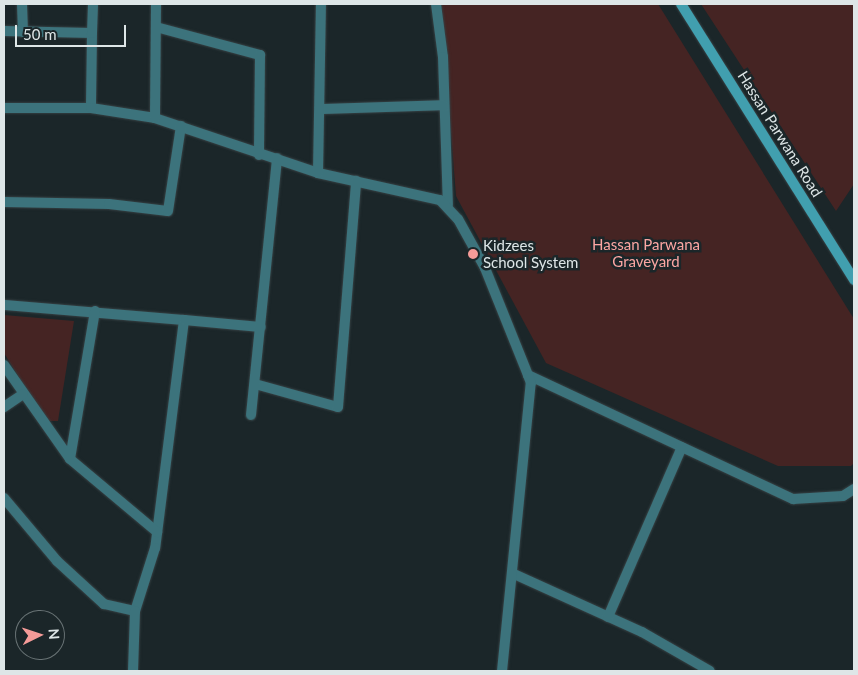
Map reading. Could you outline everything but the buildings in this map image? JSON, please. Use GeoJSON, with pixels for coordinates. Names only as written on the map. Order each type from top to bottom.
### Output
{"type":"FeatureCollection","features":[{"type":"Feature","properties":{"kind":"main road","name":"Hassan Parwana Road"},"geometry":{"type":"LineString","coordinates":[[680,4],[854,280]]}},
{"type":"Feature","properties":{"kind":"street"},"geometry":{"type":"LineString","coordinates":[[22,4],[23,32]]}},
{"type":"Feature","properties":{"kind":"street"},"geometry":{"type":"LineString","coordinates":[[91,108],[93,4]]}},
{"type":"Feature","properties":{"kind":"street"},"geometry":{"type":"LineString","coordinates":[[155,118],[156,4]]}},
{"type":"Feature","properties":{"kind":"street"},"geometry":{"type":"LineString","coordinates":[[318,173],[321,4]]}},
{"type":"Feature","properties":{"kind":"street"},"geometry":{"type":"LineString","coordinates":[[436,4],[444,105],[448,206]]}},
{"type":"Feature","properties":{"kind":"street"},"geometry":{"type":"LineString","coordinates":[[156,27],[260,55],[259,156]]}},
{"type":"Feature","properties":{"kind":"street"},"geometry":{"type":"LineString","coordinates":[[4,31],[92,33]]}},
{"type":"Feature","properties":{"kind":"street"},"geometry":{"type":"LineString","coordinates":[[320,109],[444,105]]}},
{"type":"Feature","properties":{"kind":"street"},"geometry":{"type":"LineString","coordinates":[[4,108],[91,108],[155,118],[259,156],[277,158],[318,173],[440,200],[448,206],[485,268],[531,383],[514,574],[502,671]]}},
{"type":"Feature","properties":{"kind":"street"},"geometry":{"type":"LineString","coordinates":[[4,202],[109,204],[168,211],[181,126]]}},
{"type":"Feature","properties":{"kind":"street"},"geometry":{"type":"LineString","coordinates":[[251,415],[277,158]]}},
{"type":"Feature","properties":{"kind":"street"},"geometry":{"type":"LineString","coordinates":[[255,384],[338,407],[356,181]]}},
{"type":"Feature","properties":{"kind":"street"},"geometry":{"type":"LineString","coordinates":[[4,305],[95,311],[261,327]]}},
{"type":"Feature","properties":{"kind":"street"},"geometry":{"type":"LineString","coordinates":[[70,459],[95,311]]}},
{"type":"Feature","properties":{"kind":"street"},"geometry":{"type":"LineString","coordinates":[[133,671],[135,611],[155,548],[184,320]]}},
{"type":"Feature","properties":{"kind":"street"},"geometry":{"type":"LineString","coordinates":[[4,365],[70,459],[157,532]]}},
{"type":"Feature","properties":{"kind":"street"},"geometry":{"type":"LineString","coordinates":[[528,375],[793,499],[843,496],[854,489]]}},
{"type":"Feature","properties":{"kind":"street"},"geometry":{"type":"LineString","coordinates":[[4,407],[23,394]]}},
{"type":"Feature","properties":{"kind":"street"},"geometry":{"type":"LineString","coordinates":[[608,617],[682,447]]}},
{"type":"Feature","properties":{"kind":"street"},"geometry":{"type":"LineString","coordinates":[[4,498],[57,561],[104,604],[135,611]]}},
{"type":"Feature","properties":{"kind":"street"},"geometry":{"type":"LineString","coordinates":[[514,574],[608,617],[710,671]]}},
{"type":"Feature","properties":{"kind":"green space","name":"Hassan Parwana Graveyard"},"geometry":{"type":"Polygon","coordinates":[[[441,4],[658,4],[854,319],[854,463],[851,466],[778,466],[546,363],[456,196],[441,4]]]}},
{"type":"Feature","properties":{"kind":"green space"},"geometry":{"type":"Polygon","coordinates":[[[701,4],[854,4],[854,184],[836,211],[701,4]]]}},
{"type":"Feature","properties":{"kind":"green space"},"geometry":{"type":"Polygon","coordinates":[[[4,315],[74,321],[58,421],[46,421],[4,353],[4,315]]]}},
{"type":"Feature","properties":{"kind":"place","name":"Kidzees School System"},"geometry":{"type":"Point","coordinates":[473,254]}}]}
